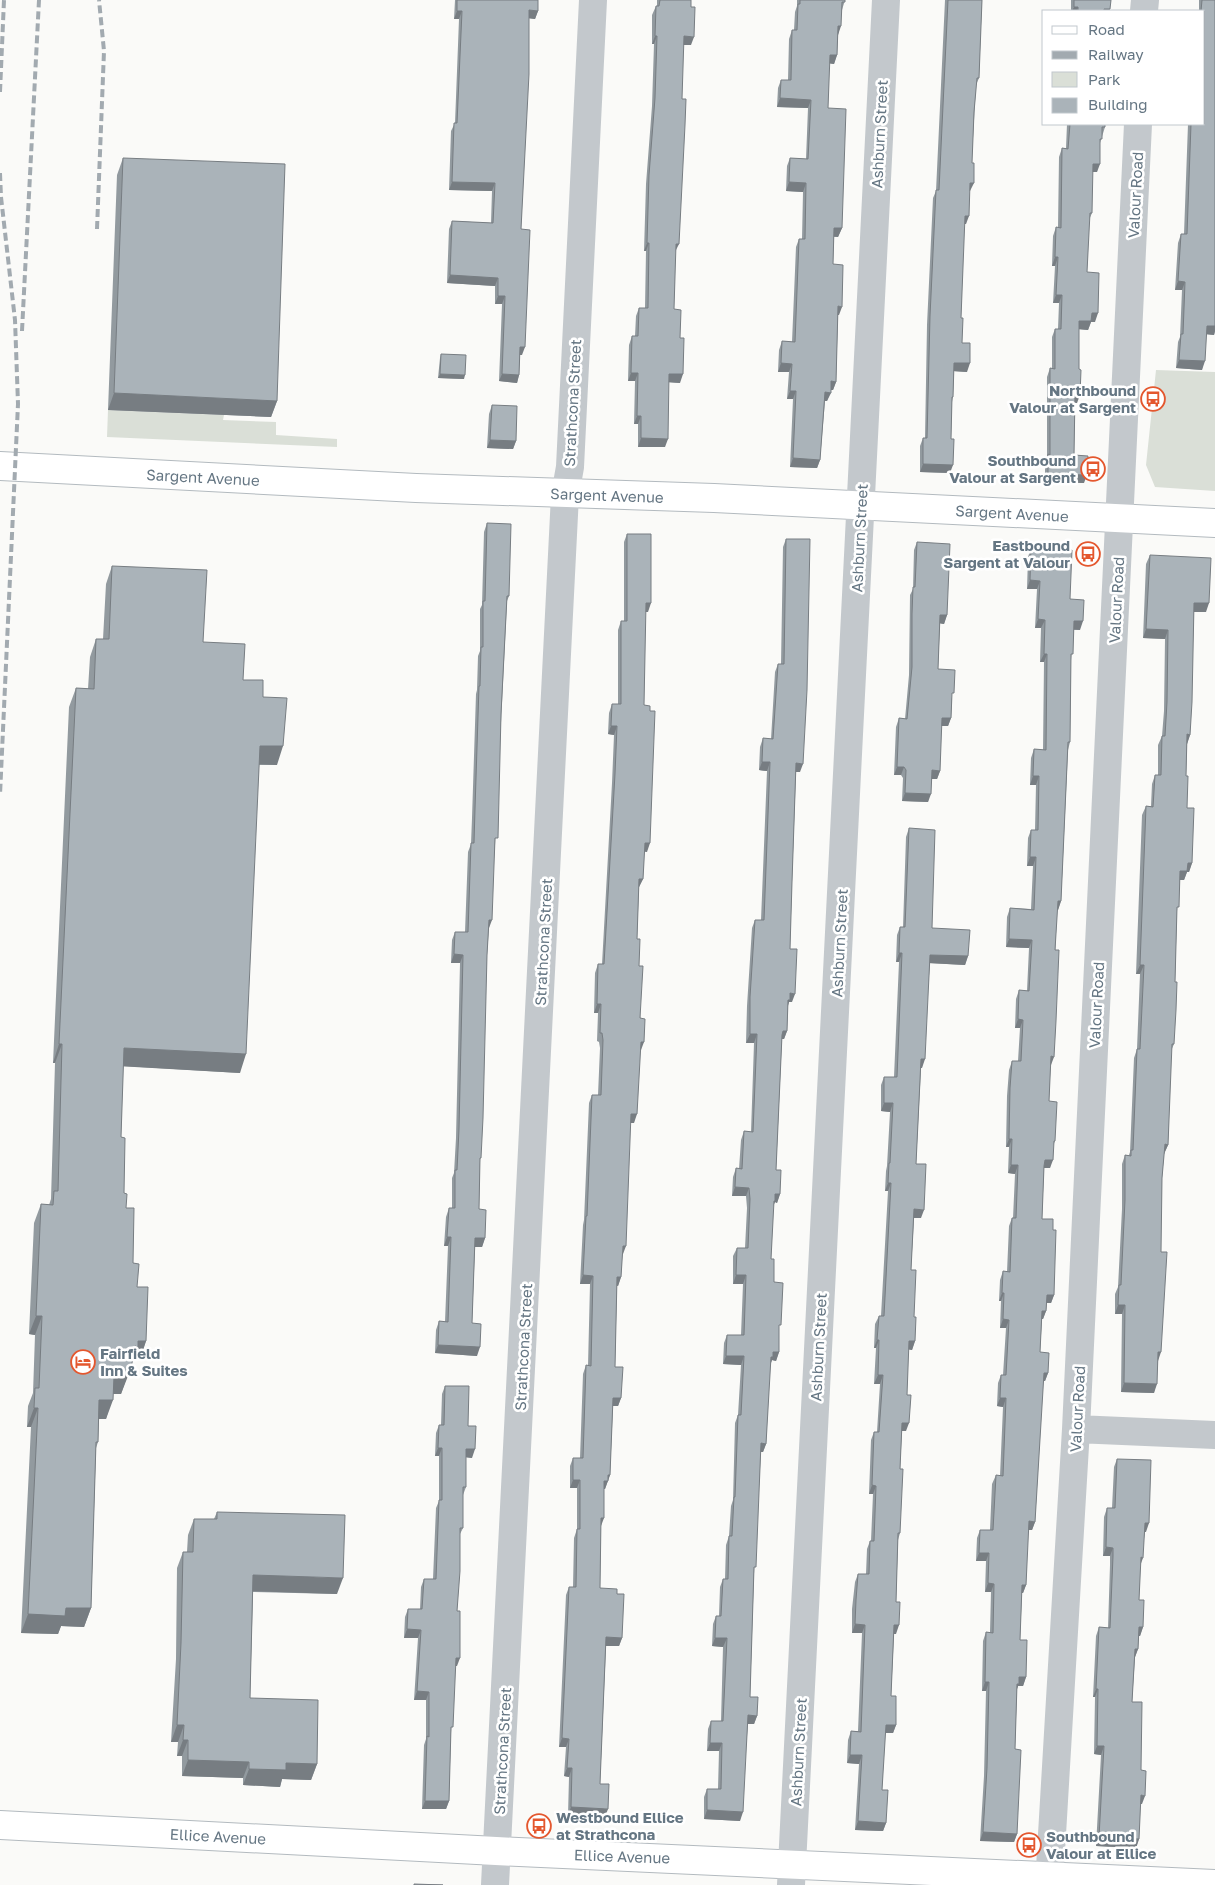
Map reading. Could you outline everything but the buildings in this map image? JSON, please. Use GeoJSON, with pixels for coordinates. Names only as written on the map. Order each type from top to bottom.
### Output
{"type":"FeatureCollection","features":[{"type":"Feature","properties":{"kind":"main road","name":"Sargent Avenue"},"geometry":{"type":"LineString","coordinates":[[0,466],[321,484],[565,495],[714,498],[1215,523]]}},
{"type":"Feature","properties":{"kind":"main road","name":"Ellice Avenue"},"geometry":{"type":"LineString","coordinates":[[0,1825],[496,1851],[791,1874],[1215,1884]]}},
{"type":"Feature","properties":{"kind":"street","name":"Strathcona Street"},"geometry":{"type":"LineString","coordinates":[[495,1885],[565,495],[570,466],[592,0]]}},
{"type":"Feature","properties":{"kind":"street","name":"Ashburn Street"},"geometry":{"type":"LineString","coordinates":[[791,1874],[886,0]]}},
{"type":"Feature","properties":{"kind":"street","name":"Valour Road"},"geometry":{"type":"LineString","coordinates":[[1049,1881],[1076,1429],[1138,125]]}},
{"type":"Feature","properties":{"kind":"street"},"geometry":{"type":"LineString","coordinates":[[1076,1429],[1215,1435]]}},
{"type":"Feature","properties":{"kind":"green space"},"geometry":{"type":"Polygon","coordinates":[[[1156,370],[1215,372],[1215,491],[1155,487],[1146,465],[1156,370]]]}},
{"type":"Feature","properties":{"kind":"green space"},"geometry":{"type":"Polygon","coordinates":[[[108,410],[224,415],[223,420],[276,422],[276,435],[337,439],[337,447],[107,437],[108,410]]]}},
{"type":"Feature","properties":{"kind":"railway"},"geometry":{"type":"LineString","coordinates":[[0,92],[4,0]]}},
{"type":"Feature","properties":{"kind":"railway"},"geometry":{"type":"LineString","coordinates":[[22,331],[39,0]]}},
{"type":"Feature","properties":{"kind":"railway"},"geometry":{"type":"LineString","coordinates":[[97,229],[104,51],[99,0]]}},
{"type":"Feature","properties":{"kind":"railway"},"geometry":{"type":"LineString","coordinates":[[0,173],[15,320],[18,404],[0,795]]}},
{"type":"Feature","properties":{"kind":"place","name":"Northbound Valour at Sargent"},"geometry":{"type":"Point","coordinates":[1153,399]}},
{"type":"Feature","properties":{"kind":"place","name":"Southbound Valour at Sargent"},"geometry":{"type":"Point","coordinates":[1093,469]}},
{"type":"Feature","properties":{"kind":"place","name":"Eastbound Sargent at Valour"},"geometry":{"type":"Point","coordinates":[1088,554]}},
{"type":"Feature","properties":{"kind":"place","name":"Fairfield Inn & Suites"},"geometry":{"type":"Point","coordinates":[83,1362]}},
{"type":"Feature","properties":{"kind":"place","name":"Westbound Ellice at Strathcona"},"geometry":{"type":"Point","coordinates":[539,1826]}},
{"type":"Feature","properties":{"kind":"place","name":"Southbound Valour at Ellice"},"geometry":{"type":"Point","coordinates":[1029,1845]}}]}
